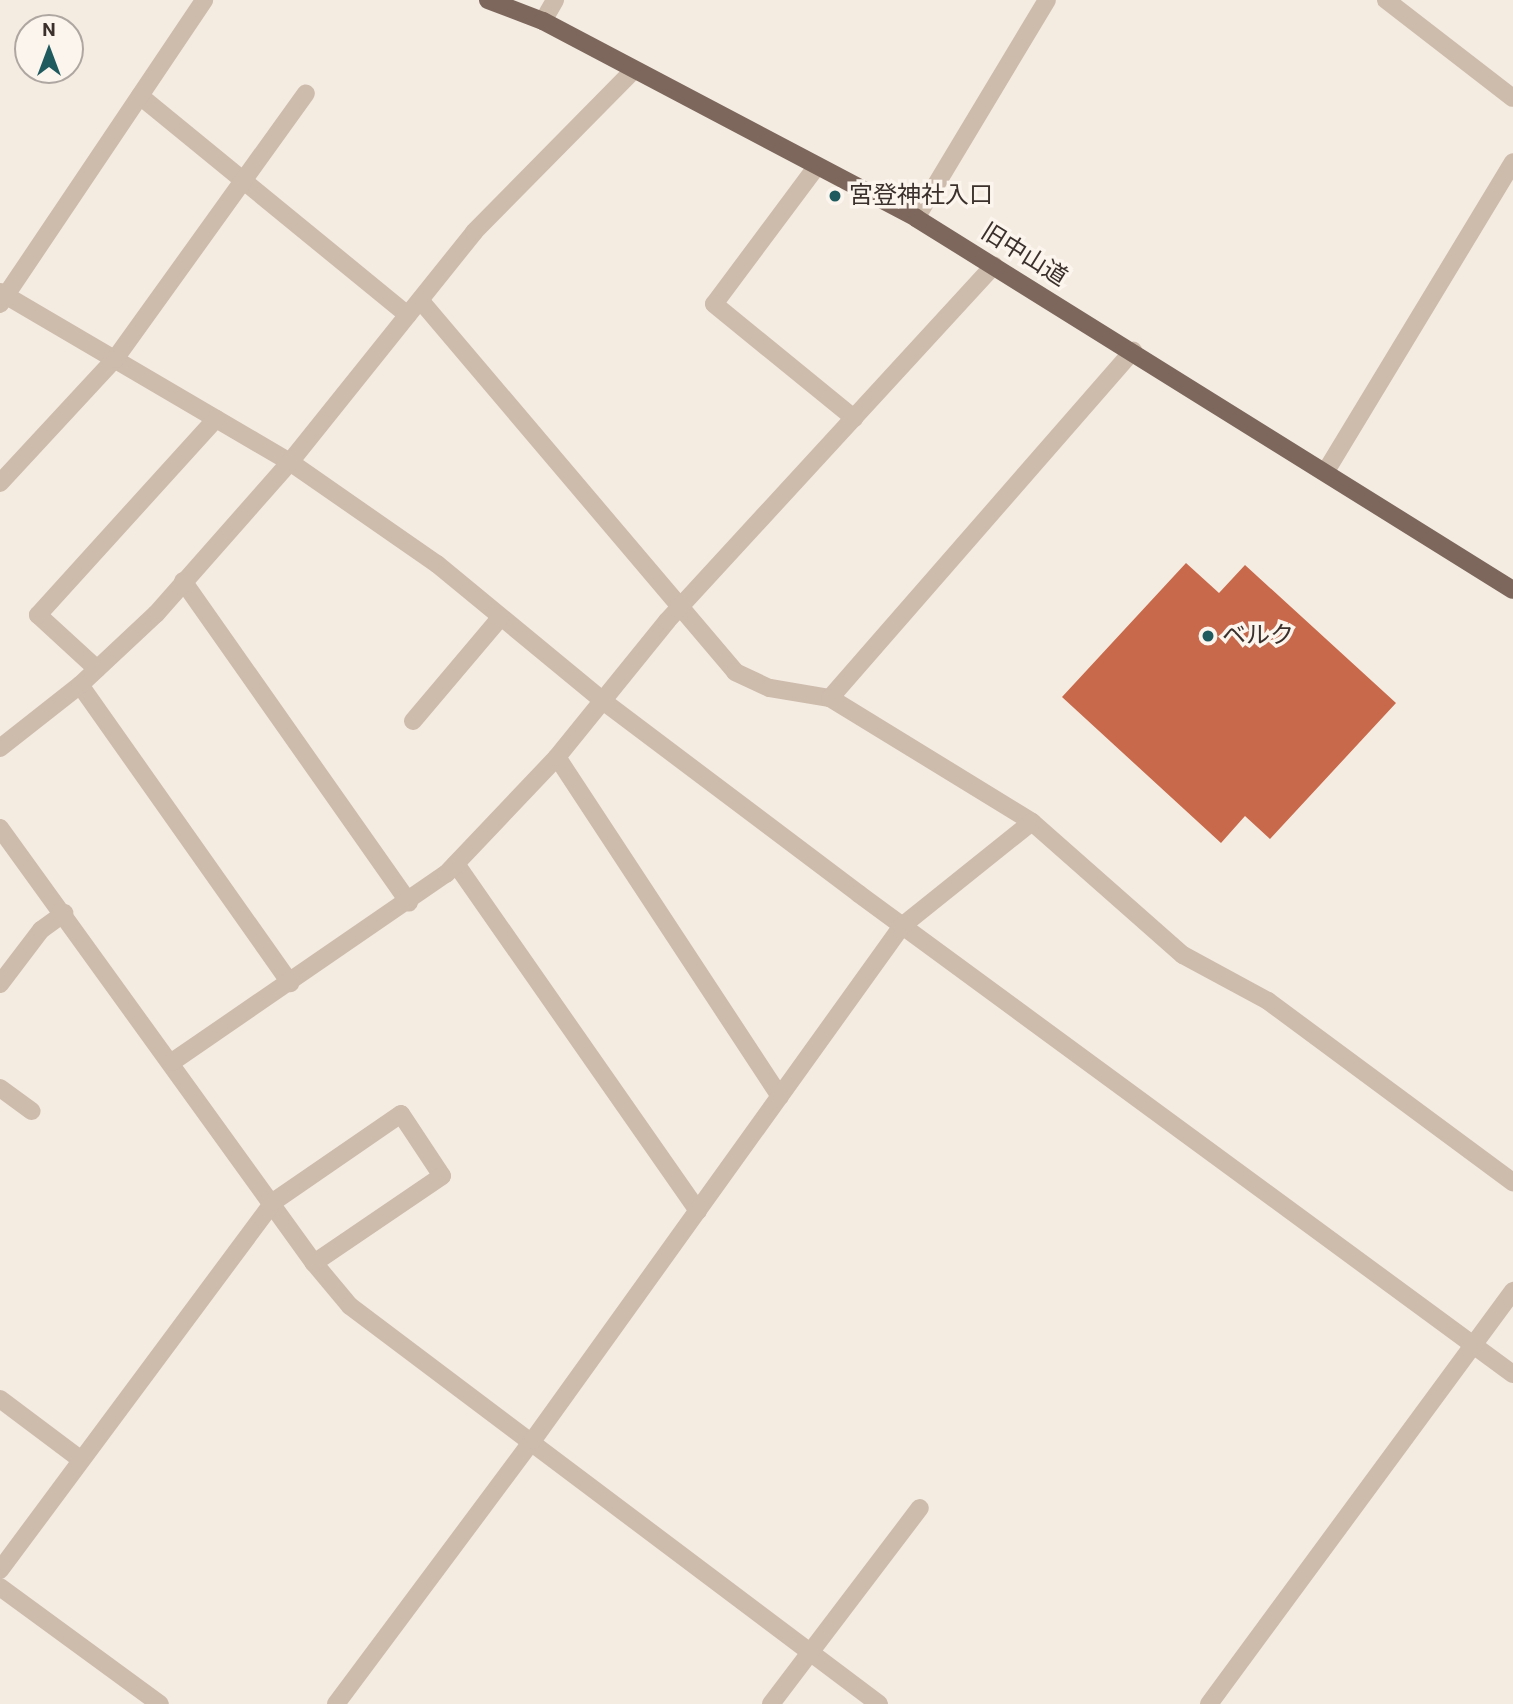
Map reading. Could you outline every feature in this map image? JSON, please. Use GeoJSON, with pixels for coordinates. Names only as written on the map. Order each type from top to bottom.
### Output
{"type":"FeatureCollection","features":[{"type":"Feature","properties":{"kind":"main road","name":"旧中山道"},"geometry":{"type":"LineString","coordinates":[[488,0],[543,21],[633,71],[916,218],[1326,471],[1513,590]]}},
{"type":"Feature","properties":{"kind":"street"},"geometry":{"type":"LineString","coordinates":[[204,0],[2,297],[290,462],[437,564],[603,701],[902,926],[1513,1374]]}},
{"type":"Feature","properties":{"kind":"street"},"geometry":{"type":"LineString","coordinates":[[543,21],[555,0]]}},
{"type":"Feature","properties":{"kind":"street"},"geometry":{"type":"LineString","coordinates":[[916,218],[1047,0]]}},
{"type":"Feature","properties":{"kind":"street"},"geometry":{"type":"LineString","coordinates":[[1384,1],[1513,98]]}},
{"type":"Feature","properties":{"kind":"street"},"geometry":{"type":"LineString","coordinates":[[0,748],[80,685],[183,581],[290,462],[474,232],[633,71]]}},
{"type":"Feature","properties":{"kind":"street"},"geometry":{"type":"LineString","coordinates":[[0,483],[114,359],[306,93]]}},
{"type":"Feature","properties":{"kind":"street"},"geometry":{"type":"LineString","coordinates":[[140,96],[408,315]]}},
{"type":"Feature","properties":{"kind":"street"},"geometry":{"type":"LineString","coordinates":[[1326,471],[1513,162]]}},
{"type":"Feature","properties":{"kind":"street"},"geometry":{"type":"LineString","coordinates":[[817,166],[714,304],[854,418]]}},
{"type":"Feature","properties":{"kind":"street"},"geometry":{"type":"LineString","coordinates":[[172,1062],[409,902],[456,864],[557,757],[681,605],[994,266]]}},
{"type":"Feature","properties":{"kind":"street"},"geometry":{"type":"LineString","coordinates":[[420,300],[735,672],[770,688],[830,698],[1032,822],[1183,955],[1268,1001],[1513,1181]]}},
{"type":"Feature","properties":{"kind":"street"},"geometry":{"type":"LineString","coordinates":[[830,698],[1133,351]]}},
{"type":"Feature","properties":{"kind":"street"},"geometry":{"type":"LineString","coordinates":[[97,669],[38,615],[216,419]]}},
{"type":"Feature","properties":{"kind":"street"},"geometry":{"type":"LineString","coordinates":[[183,581],[409,902]]}},
{"type":"Feature","properties":{"kind":"street"},"geometry":{"type":"LineString","coordinates":[[413,722],[501,617]]}},
{"type":"Feature","properties":{"kind":"street"},"geometry":{"type":"LineString","coordinates":[[80,685],[290,983]]}},
{"type":"Feature","properties":{"kind":"street"},"geometry":{"type":"LineString","coordinates":[[557,757],[780,1096]]}},
{"type":"Feature","properties":{"kind":"street"},"geometry":{"type":"LineString","coordinates":[[336,1704],[533,1440],[902,926],[1032,822]]}},
{"type":"Feature","properties":{"kind":"street"},"geometry":{"type":"LineString","coordinates":[[0,828],[172,1062],[314,1263],[350,1306],[533,1440],[879,1704]]}},
{"type":"Feature","properties":{"kind":"street"},"geometry":{"type":"LineString","coordinates":[[456,864],[698,1211]]}},
{"type":"Feature","properties":{"kind":"street"},"geometry":{"type":"LineString","coordinates":[[0,984],[41,930],[64,913]]}},
{"type":"Feature","properties":{"kind":"street"},"geometry":{"type":"LineString","coordinates":[[0,1088],[32,1111]]}},
{"type":"Feature","properties":{"kind":"street"},"geometry":{"type":"LineString","coordinates":[[0,1570],[273,1202],[401,1114],[442,1176],[314,1263]]}},
{"type":"Feature","properties":{"kind":"street"},"geometry":{"type":"LineString","coordinates":[[1209,1704],[1513,1291]]}},
{"type":"Feature","properties":{"kind":"street"},"geometry":{"type":"LineString","coordinates":[[0,1399],[80,1459]]}},
{"type":"Feature","properties":{"kind":"street"},"geometry":{"type":"LineString","coordinates":[[771,1704],[920,1508]]}},
{"type":"Feature","properties":{"kind":"street"},"geometry":{"type":"LineString","coordinates":[[0,1587],[160,1704]]}},
{"type":"Feature","properties":{"kind":"building"},"geometry":{"type":"Polygon","coordinates":[[[1186,563],[1219,593],[1245,565],[1396,703],[1270,839],[1245,816],[1221,843],[1062,697],[1186,563]]]}},
{"type":"Feature","properties":{"kind":"place","name":"宮登神社入口"},"geometry":{"type":"Point","coordinates":[835,196]}},
{"type":"Feature","properties":{"kind":"place","name":"ベルク"},"geometry":{"type":"Point","coordinates":[1208,636]}}]}
